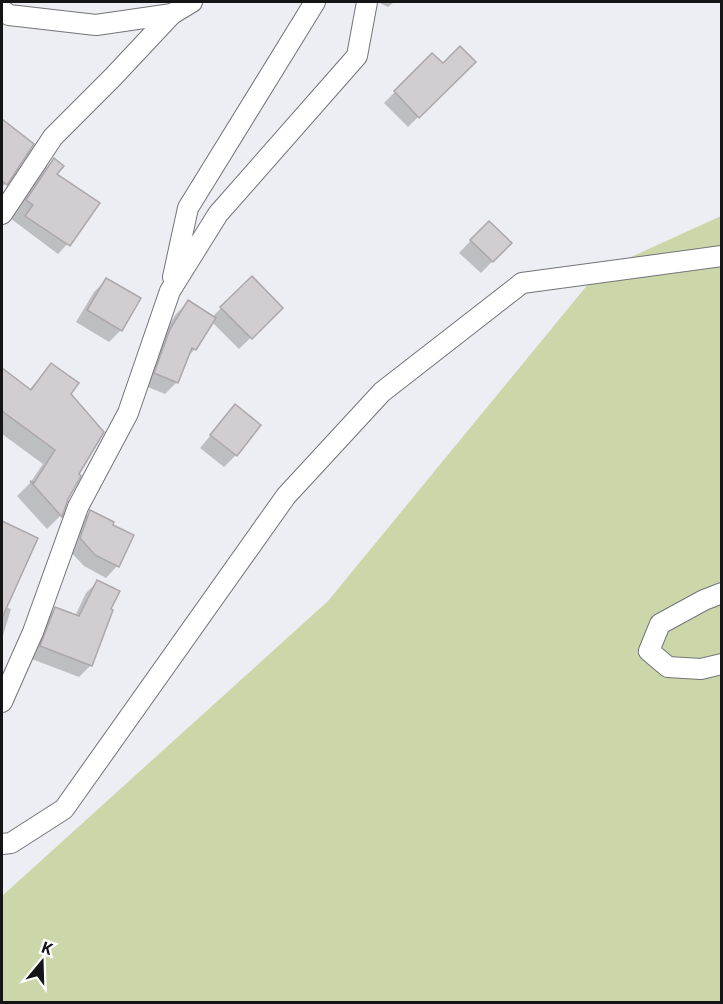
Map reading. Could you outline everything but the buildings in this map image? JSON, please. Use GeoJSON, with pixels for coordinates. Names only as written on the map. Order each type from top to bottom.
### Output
{"type":"FeatureCollection","features":[{"type":"Feature","properties":{"kind":"street"},"geometry":{"type":"LineString","coordinates":[[2,214],[53,137],[172,14],[192,2]]}},
{"type":"Feature","properties":{"kind":"street"},"geometry":{"type":"LineString","coordinates":[[2,702],[33,632],[78,507],[128,413],[170,291],[188,208],[315,2]]}},
{"type":"Feature","properties":{"kind":"street"},"geometry":{"type":"LineString","coordinates":[[170,291],[218,214],[357,56],[367,2]]}},
{"type":"Feature","properties":{"kind":"street"},"geometry":{"type":"LineString","coordinates":[[2,10],[9,15],[96,25],[172,14]]}},
{"type":"Feature","properties":{"kind":"street"},"geometry":{"type":"LineString","coordinates":[[2,844],[11,843],[64,809],[286,496],[382,392],[522,283],[722,256]]}},
{"type":"Feature","properties":{"kind":"street"},"geometry":{"type":"LineString","coordinates":[[722,593],[660,624],[649,651],[668,667],[702,669],[722,664]]}},
{"type":"Feature","properties":{"kind":"green space"},"geometry":{"type":"Polygon","coordinates":[[[721,216],[721,1002],[2,1002],[2,896],[328,601],[598,272],[721,216]]]}}]}
